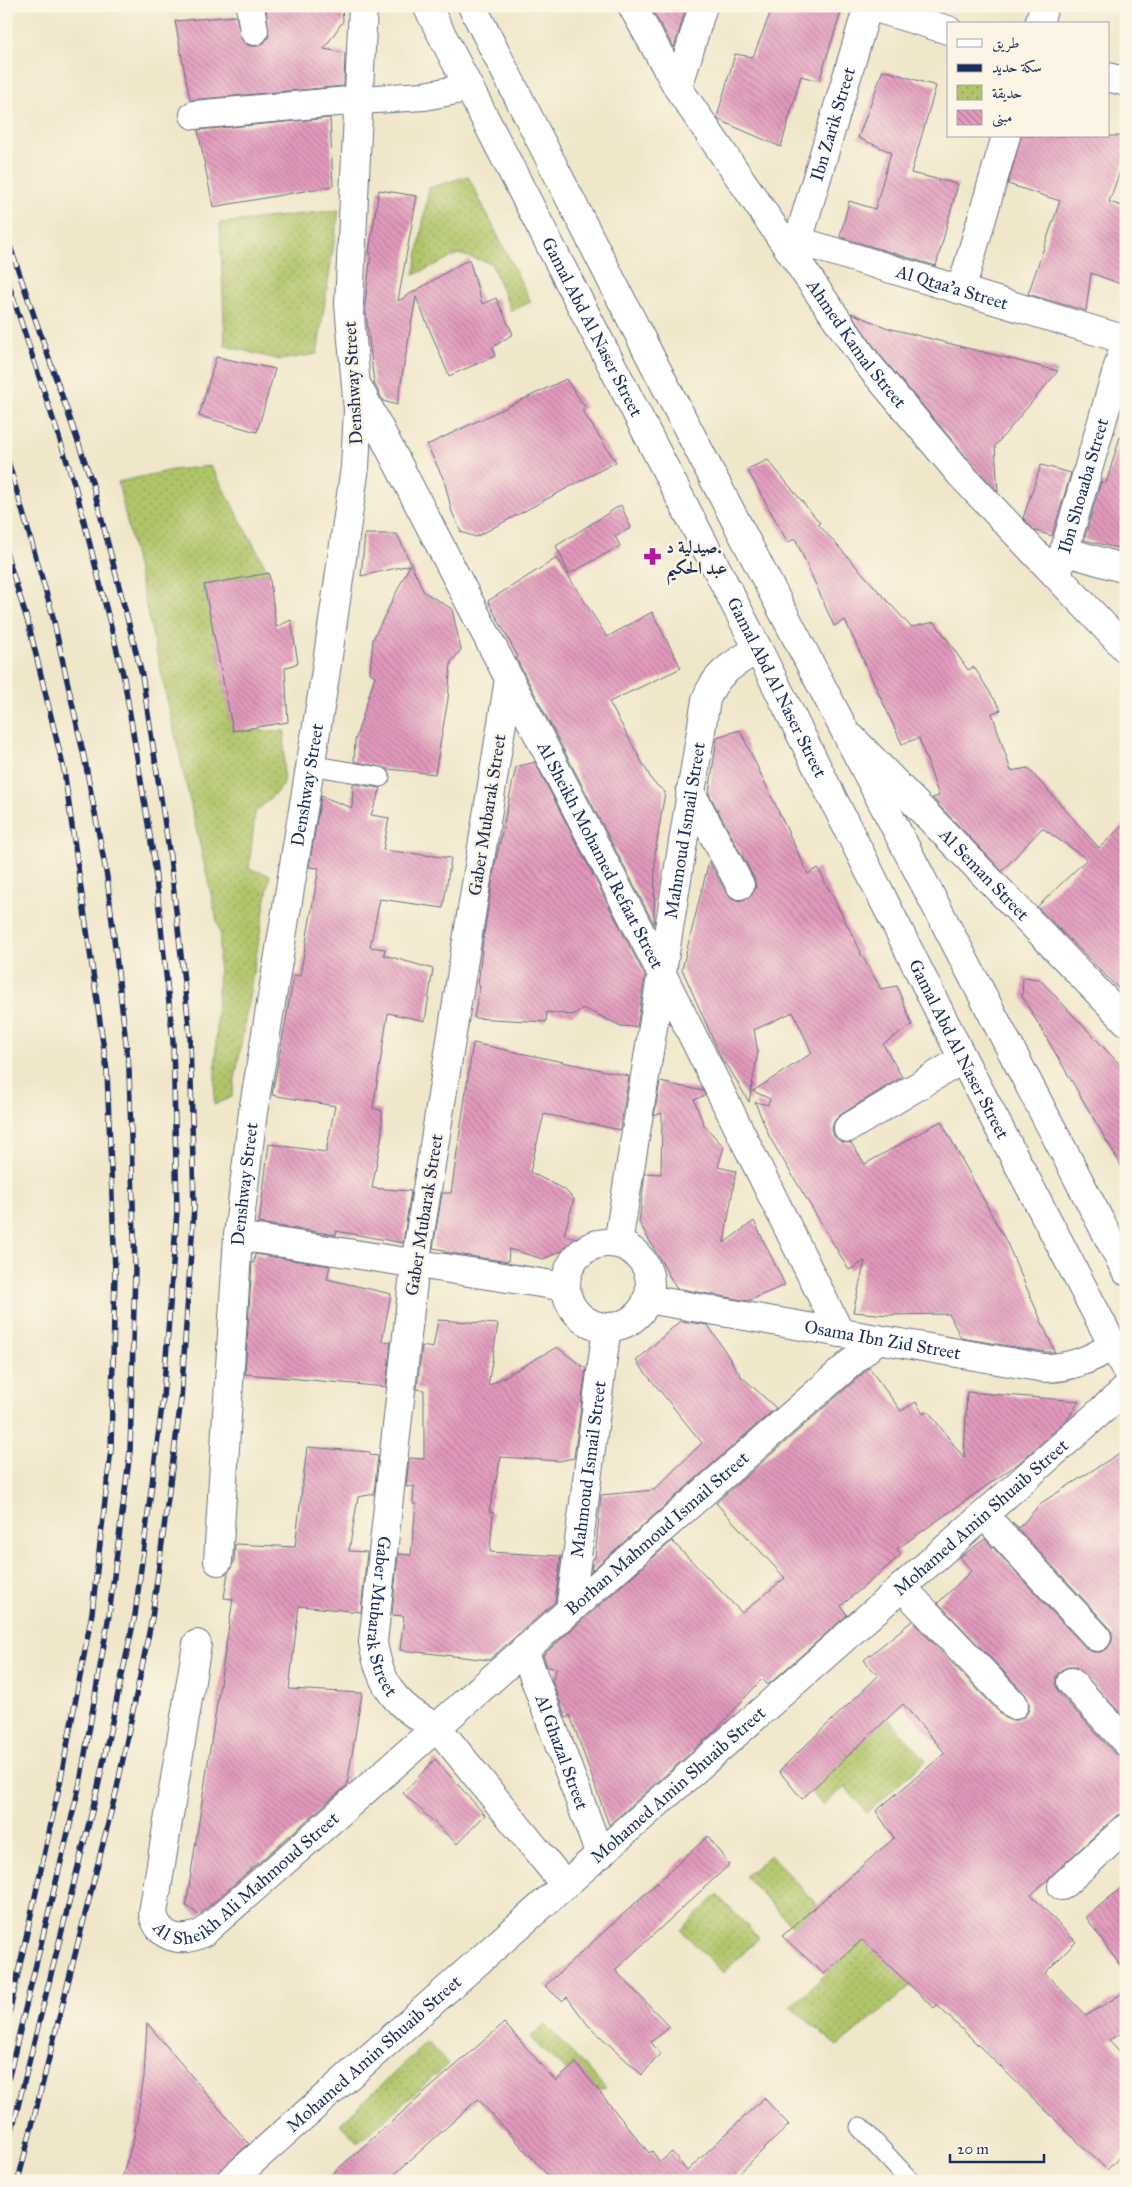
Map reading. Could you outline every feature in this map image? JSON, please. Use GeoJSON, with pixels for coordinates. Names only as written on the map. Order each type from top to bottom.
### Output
{"type":"FeatureCollection","features":[{"type":"Feature","properties":{"kind":"street","name":"Denshway Street"},"geometry":{"type":"LineString","coordinates":[[218,1561],[238,1236],[254,1103],[353,496],[358,438],[349,304],[362,6]]}},
{"type":"Feature","properties":{"kind":"street","name":"Gamal Abd Al Naser Street"},"geometry":{"type":"LineString","coordinates":[[427,6],[467,88],[758,649],[962,1059],[1126,1370]]}},
{"type":"Feature","properties":{"kind":"street"},"geometry":{"type":"LineString","coordinates":[[472,6],[648,353],[1126,1271]]}},
{"type":"Feature","properties":{"kind":"street","name":"Ahmed Kamal Street"},"geometry":{"type":"LineString","coordinates":[[632,6],[678,88],[788,238],[867,363],[961,475],[1126,649]]}},
{"type":"Feature","properties":{"kind":"street"},"geometry":{"type":"LineString","coordinates":[[678,88],[703,6]]}},
{"type":"Feature","properties":{"kind":"street"},"geometry":{"type":"LineString","coordinates":[[868,6],[947,30]]}},
{"type":"Feature","properties":{"kind":"street","name":"Ibn Zarik Street"},"geometry":{"type":"LineString","coordinates":[[788,238],[868,6]]}},
{"type":"Feature","properties":{"kind":"street"},"geometry":{"type":"LineString","coordinates":[[1040,22],[1044,6]]}},
{"type":"Feature","properties":{"kind":"street"},"geometry":{"type":"LineString","coordinates":[[1110,77],[1126,82]]}},
{"type":"Feature","properties":{"kind":"street"},"geometry":{"type":"LineString","coordinates":[[194,115],[424,96],[467,88]]}},
{"type":"Feature","properties":{"kind":"street"},"geometry":{"type":"LineString","coordinates":[[961,290],[1005,138]]}},
{"type":"Feature","properties":{"kind":"street","name":"Al Qtaa'a Street"},"geometry":{"type":"LineString","coordinates":[[788,238],[1126,340]]}},
{"type":"Feature","properties":{"kind":"street","name":"Ibn Shoaaba Street"},"geometry":{"type":"LineString","coordinates":[[1057,576],[1126,340]]}},
{"type":"Feature","properties":{"kind":"street","name":"Al Sheikh Mohamed Refaat Street"},"geometry":{"type":"LineString","coordinates":[[355,381],[662,974],[840,1333]]}},
{"type":"Feature","properties":{"kind":"street"},"geometry":{"type":"LineString","coordinates":[[1064,550],[1126,570]]}},
{"type":"Feature","properties":{"kind":"street","name":"Mahmoud Ismail Street"},"geometry":{"type":"LineString","coordinates":[[618,1244],[703,712],[710,689],[725,670],[758,649]]}},
{"type":"Feature","properties":{"kind":"street","name":"Gaber Mubarak Street"},"geometry":{"type":"LineString","coordinates":[[437,1727],[416,1717],[399,1702],[386,1685],[377,1664],[373,1642],[415,1264],[509,679]]}},
{"type":"Feature","properties":{"kind":"street","name":"Al Seman Street"},"geometry":{"type":"LineString","coordinates":[[842,727],[1126,1021]]}},
{"type":"Feature","properties":{"kind":"street"},"geometry":{"type":"LineString","coordinates":[[690,791],[740,885]]}},
{"type":"Feature","properties":{"kind":"street"},"geometry":{"type":"LineString","coordinates":[[848,1128],[962,1059]]}},
{"type":"Feature","properties":{"kind":"street"},"geometry":{"type":"LineString","coordinates":[[238,1236],[566,1288]]}},
{"type":"Feature","properties":{"kind":"street"},"geometry":{"type":"LineString","coordinates":[[604,1242],[618,1244],[629,1248],[645,1265],[649,1276],[647,1299],[636,1316],[618,1326],[607,1327],[587,1322],[570,1303],[566,1288],[567,1274],[572,1262],[581,1252],[592,1245],[604,1242]]}},
{"type":"Feature","properties":{"kind":"street","name":"Osama Ibn Zid Street"},"geometry":{"type":"LineString","coordinates":[[647,1299],[1044,1368],[1073,1365],[1101,1354],[1113,1345]]}},
{"type":"Feature","properties":{"kind":"street","name":"Mahmoud Ismail Street"},"geometry":{"type":"LineString","coordinates":[[570,1610],[607,1327]]}},
{"type":"Feature","properties":{"kind":"street","name":"Borhan Mahmoud Ismail Street"},"geometry":{"type":"LineString","coordinates":[[437,1727],[878,1339]]}},
{"type":"Feature","properties":{"kind":"street","name":"Mohamed Amin Shuaib Street"},"geometry":{"type":"LineString","coordinates":[[230,2181],[1126,1390]]}},
{"type":"Feature","properties":{"kind":"street"},"geometry":{"type":"LineString","coordinates":[[984,1515],[1097,1636]]}},
{"type":"Feature","properties":{"kind":"street"},"geometry":{"type":"LineString","coordinates":[[902,1587],[1014,1705]]}},
{"type":"Feature","properties":{"kind":"street","name":"Al Sheikh Ali Mahmoud Street"},"geometry":{"type":"LineString","coordinates":[[196,1644],[153,1913],[155,1923],[161,1930],[177,1939],[186,1939],[204,1932],[437,1727]]}},
{"type":"Feature","properties":{"kind":"street","name":"Al Ghazal Street"},"geometry":{"type":"LineString","coordinates":[[524,1650],[600,1855]]}},
{"type":"Feature","properties":{"kind":"street"},"geometry":{"type":"LineString","coordinates":[[1072,1682],[1126,1742]]}},
{"type":"Feature","properties":{"kind":"street"},"geometry":{"type":"LineString","coordinates":[[437,1727],[565,1885]]}},
{"type":"Feature","properties":{"kind":"street"},"geometry":{"type":"LineString","coordinates":[[1062,1886],[1126,1828]]}},
{"type":"Feature","properties":{"kind":"lane"},"geometry":{"type":"LineString","coordinates":[[310,765],[380,777]]}},
{"type":"Feature","properties":{"kind":"lane"},"geometry":{"type":"LineString","coordinates":[[860,2128],[910,2181]]}},
{"type":"Feature","properties":{"kind":"green space"},"geometry":{"type":"Polygon","coordinates":[[[468,176],[531,302],[511,311],[491,263],[458,254],[414,275],[429,188],[468,176]]]}},
{"type":"Feature","properties":{"kind":"green space"},"geometry":{"type":"Polygon","coordinates":[[[339,210],[317,354],[280,360],[225,346],[220,223],[339,210]]]}},
{"type":"Feature","properties":{"kind":"green space"},"geometry":{"type":"Polygon","coordinates":[[[211,466],[269,573],[204,585],[233,730],[285,731],[283,786],[255,813],[249,869],[270,875],[232,1097],[214,1105],[220,934],[118,482],[172,470],[211,466]]]}},
{"type":"Feature","properties":{"kind":"green space"},"geometry":{"type":"Polygon","coordinates":[[[866,1694],[926,1760],[867,1813],[845,1787],[823,1805],[810,1791],[875,1730],[866,1694]]]}},
{"type":"Feature","properties":{"kind":"green space"},"geometry":{"type":"Polygon","coordinates":[[[975,1837],[895,1971],[911,1986],[838,2046],[790,2007],[975,1837]]]}},
{"type":"Feature","properties":{"kind":"green space"},"geometry":{"type":"Polygon","coordinates":[[[771,1855],[817,1905],[793,1927],[745,1876],[771,1855]]]}},
{"type":"Feature","properties":{"kind":"green space"},"geometry":{"type":"Polygon","coordinates":[[[717,1895],[759,1938],[723,1973],[681,1930],[717,1895]]]}},
{"type":"Feature","properties":{"kind":"green space"},"geometry":{"type":"Polygon","coordinates":[[[545,2025],[606,2088],[590,2092],[530,2038],[545,2025]]]}},
{"type":"Feature","properties":{"kind":"green space"},"geometry":{"type":"Polygon","coordinates":[[[427,2042],[448,2064],[358,2143],[340,2124],[427,2042]]]}},
{"type":"Feature","properties":{"kind":"building"},"geometry":{"type":"Polygon","coordinates":[[[266,6],[342,6],[343,21],[324,49],[345,53],[344,86],[190,100],[175,21],[236,16],[242,40],[249,46],[257,46],[264,43],[269,36],[266,6]]]}},
{"type":"Feature","properties":{"kind":"building"},"geometry":{"type":"Polygon","coordinates":[[[650,6],[687,6],[674,48],[650,6]]]}},
{"type":"Feature","properties":{"kind":"building"},"geometry":{"type":"Polygon","coordinates":[[[773,6],[843,6],[819,81],[801,76],[781,147],[719,120],[717,117],[735,54],[753,57],[773,6]]]}},
{"type":"Feature","properties":{"kind":"building"},"geometry":{"type":"Polygon","coordinates":[[[883,70],[936,86],[911,173],[958,184],[936,266],[840,237],[849,201],[875,209],[891,152],[858,138],[883,70]]]}},
{"type":"Feature","properties":{"kind":"building"},"geometry":{"type":"Polygon","coordinates":[[[330,118],[333,186],[213,207],[198,130],[330,118]]]}},
{"type":"Feature","properties":{"kind":"building"},"geometry":{"type":"Polygon","coordinates":[[[1110,136],[1126,136],[1126,155],[1109,202],[1126,207],[1126,286],[1091,273],[1086,311],[1028,294],[1060,201],[1008,184],[1020,138],[1110,138],[1110,136]]]}},
{"type":"Feature","properties":{"kind":"building"},"geometry":{"type":"Polygon","coordinates":[[[379,190],[417,196],[398,301],[469,259],[482,304],[496,298],[513,334],[493,347],[495,356],[449,376],[416,297],[397,405],[383,401],[374,383],[365,304],[371,253],[369,252],[379,190]]]}},
{"type":"Feature","properties":{"kind":"building"},"geometry":{"type":"Polygon","coordinates":[[[851,313],[888,328],[1058,371],[995,446],[998,492],[879,354],[851,313]]]}},
{"type":"Feature","properties":{"kind":"building"},"geometry":{"type":"Polygon","coordinates":[[[216,357],[275,369],[257,432],[199,416],[216,357]]]}},
{"type":"Feature","properties":{"kind":"building"},"geometry":{"type":"Polygon","coordinates":[[[566,379],[586,408],[582,410],[616,462],[476,537],[461,532],[452,512],[444,480],[427,445],[566,379]]]}},
{"type":"Feature","properties":{"kind":"building"},"geometry":{"type":"Polygon","coordinates":[[[1120,437],[1126,438],[1126,550],[1084,540],[1101,482],[1106,483],[1120,437]]]}},
{"type":"Feature","properties":{"kind":"building"},"geometry":{"type":"Polygon","coordinates":[[[768,460],[820,523],[818,524],[911,627],[935,622],[968,670],[974,667],[1001,710],[992,713],[1011,771],[1028,768],[1099,848],[1126,822],[1126,996],[1037,907],[1087,859],[1042,828],[1002,871],[932,798],[939,796],[919,738],[902,744],[845,620],[834,626],[795,538],[788,543],[747,469],[768,460]]]}},
{"type":"Feature","properties":{"kind":"building"},"geometry":{"type":"Polygon","coordinates":[[[1041,465],[1071,473],[1052,536],[1035,531],[1023,518],[1041,465]]]}},
{"type":"Feature","properties":{"kind":"building"},"geometry":{"type":"Polygon","coordinates":[[[621,505],[631,528],[615,536],[620,546],[569,574],[556,546],[621,505]]]}},
{"type":"Feature","properties":{"kind":"building"},"geometry":{"type":"Polygon","coordinates":[[[365,534],[397,534],[424,592],[452,609],[461,650],[451,662],[448,699],[435,774],[388,769],[354,761],[355,741],[375,676],[370,673],[373,639],[410,565],[361,576],[365,534]]]}},
{"type":"Feature","properties":{"kind":"building"},"geometry":{"type":"Polygon","coordinates":[[[557,558],[607,637],[652,612],[681,668],[609,702],[653,782],[665,792],[655,853],[654,924],[488,601],[557,558]]]}},
{"type":"Feature","properties":{"kind":"building"},"geometry":{"type":"Polygon","coordinates":[[[269,573],[276,627],[291,620],[298,663],[285,668],[288,722],[233,731],[204,585],[269,573]]]}},
{"type":"Feature","properties":{"kind":"building"},"geometry":{"type":"Polygon","coordinates":[[[740,730],[808,874],[818,868],[860,953],[881,989],[897,986],[912,1025],[883,1044],[902,1077],[840,1115],[835,1120],[832,1128],[834,1136],[841,1142],[851,1143],[865,1164],[941,1121],[1006,1241],[1055,1352],[961,1338],[949,1314],[889,1315],[853,1312],[865,1261],[849,1270],[770,1138],[755,1102],[768,1105],[770,1099],[753,1091],[812,1053],[793,1012],[754,1030],[758,1052],[749,1102],[726,1063],[724,1064],[682,969],[709,861],[726,892],[732,898],[740,901],[748,899],[756,886],[754,878],[709,794],[717,737],[740,730]]]}},
{"type":"Feature","properties":{"kind":"building"},"geometry":{"type":"Polygon","coordinates":[[[535,762],[645,976],[637,1027],[621,1026],[583,1008],[573,1015],[547,1012],[546,1022],[474,1018],[480,986],[478,985],[483,940],[495,864],[516,767],[535,762]]]}},
{"type":"Feature","properties":{"kind":"building"},"geometry":{"type":"Polygon","coordinates":[[[353,784],[381,788],[371,815],[389,818],[383,850],[451,858],[443,908],[380,899],[370,947],[385,949],[384,955],[433,969],[425,1021],[388,1013],[373,1108],[382,1111],[382,1134],[372,1188],[411,1191],[403,1243],[336,1231],[336,1235],[259,1223],[269,1144],[326,1152],[335,1106],[272,1095],[294,975],[300,976],[319,868],[309,867],[321,796],[352,808],[353,784]]]}},
{"type":"Feature","properties":{"kind":"building"},"geometry":{"type":"Polygon","coordinates":[[[1023,977],[1039,979],[1126,1071],[1126,1174],[1022,996],[1023,977]]]}},
{"type":"Feature","properties":{"kind":"building"},"geometry":{"type":"Polygon","coordinates":[[[473,1043],[629,1076],[620,1130],[544,1114],[530,1172],[565,1190],[574,1199],[564,1235],[587,1240],[543,1259],[509,1249],[508,1262],[444,1252],[444,1250],[433,1248],[442,1193],[451,1193],[473,1043]]]}},
{"type":"Feature","properties":{"kind":"building"},"geometry":{"type":"Polygon","coordinates":[[[660,1082],[703,1091],[705,1095],[694,1100],[704,1125],[724,1147],[718,1167],[736,1171],[724,1243],[754,1221],[785,1285],[748,1301],[676,1288],[639,1222],[645,1173],[661,1174],[662,1113],[654,1116],[660,1082]]]}},
{"type":"Feature","properties":{"kind":"building"},"geometry":{"type":"Polygon","coordinates":[[[255,1254],[330,1266],[327,1279],[391,1294],[382,1341],[391,1342],[386,1387],[245,1374],[252,1262],[254,1263],[255,1254]]]}},
{"type":"Feature","properties":{"kind":"building"},"geometry":{"type":"Polygon","coordinates":[[[438,1320],[498,1324],[488,1386],[557,1347],[586,1369],[574,1458],[559,1461],[501,1457],[489,1512],[493,1512],[490,1552],[561,1556],[555,1602],[489,1660],[400,1650],[404,1616],[392,1615],[398,1554],[411,1555],[416,1504],[413,1504],[414,1486],[406,1487],[409,1458],[424,1459],[424,1390],[417,1389],[422,1346],[433,1348],[438,1320]]]}},
{"type":"Feature","properties":{"kind":"building"},"geometry":{"type":"Polygon","coordinates":[[[680,1321],[708,1325],[741,1376],[776,1408],[591,1571],[593,1558],[595,1558],[601,1495],[654,1490],[702,1443],[636,1361],[680,1321]]]}},
{"type":"Feature","properties":{"kind":"building"},"geometry":{"type":"Polygon","coordinates":[[[869,1368],[901,1411],[916,1402],[923,1414],[928,1411],[964,1458],[967,1392],[1079,1401],[1068,1419],[1019,1463],[897,1549],[901,1555],[841,1606],[847,1615],[768,1685],[762,1679],[714,1732],[609,1825],[570,1715],[566,1718],[552,1681],[557,1668],[547,1667],[543,1655],[672,1541],[742,1613],[785,1578],[716,1503],[869,1368]]]}},
{"type":"Feature","properties":{"kind":"building"},"geometry":{"type":"Polygon","coordinates":[[[307,1447],[370,1452],[370,1455],[378,1456],[374,1494],[358,1497],[349,1551],[367,1552],[361,1612],[299,1606],[289,1689],[362,1693],[347,1785],[199,1915],[186,1906],[233,1599],[224,1598],[228,1572],[234,1562],[235,1544],[295,1547],[307,1447]]]}},
{"type":"Feature","properties":{"kind":"building"},"geometry":{"type":"Polygon","coordinates":[[[1126,1449],[1126,1719],[1076,1667],[1068,1667],[1061,1670],[1056,1677],[1056,1685],[1059,1693],[1114,1753],[1126,1757],[1126,1811],[1116,1816],[1031,1895],[1076,1942],[1045,1973],[1086,2016],[1126,1991],[1126,2031],[1109,2040],[1126,2058],[1126,2150],[1107,2170],[937,2005],[934,2008],[862,1940],[824,1974],[782,1936],[894,1838],[876,1811],[945,1753],[903,1704],[802,1799],[779,1771],[878,1676],[864,1660],[912,1621],[1003,1716],[1009,1720],[1017,1720],[1025,1716],[1029,1710],[1029,1702],[1025,1694],[938,1603],[971,1571],[960,1557],[985,1539],[1086,1648],[1093,1652],[1107,1649],[1112,1641],[1112,1633],[1108,1626],[1012,1522],[1019,1528],[1041,1503],[1126,1449]]]}},
{"type":"Feature","properties":{"kind":"building"},"geometry":{"type":"Polygon","coordinates":[[[435,1759],[485,1815],[457,1844],[403,1793],[435,1759]]]}},
{"type":"Feature","properties":{"kind":"building"},"geometry":{"type":"Polygon","coordinates":[[[708,1836],[729,1865],[615,1970],[670,2027],[651,2042],[660,2054],[642,2075],[588,2025],[567,1997],[562,2001],[545,1986],[708,1836]]]}},
{"type":"Feature","properties":{"kind":"building"},"geometry":{"type":"Polygon","coordinates":[[[1126,1884],[1126,1974],[1086,1917],[1126,1884]]]}},
{"type":"Feature","properties":{"kind":"building"},"geometry":{"type":"Polygon","coordinates":[[[147,2023],[249,2144],[209,2181],[121,2181],[134,2137],[144,2077],[147,2023]]]}},
{"type":"Feature","properties":{"kind":"building"},"geometry":{"type":"Polygon","coordinates":[[[504,2023],[556,2081],[576,2063],[649,2153],[652,2151],[660,2162],[672,2152],[687,2171],[764,2098],[789,2125],[731,2181],[553,2181],[478,2099],[387,2181],[324,2181],[504,2023]]]}},
{"type":"Feature","properties":{"kind":"railway"},"geometry":{"type":"LineString","coordinates":[[6,235],[92,482],[142,675],[170,857],[190,1035],[194,1207],[181,1400],[152,1618],[117,1788],[18,2181]]}},
{"type":"Feature","properties":{"kind":"railway"},"geometry":{"type":"LineString","coordinates":[[6,276],[75,486],[124,678],[154,860],[173,1041],[177,1211],[163,1398],[135,1615],[97,1791],[6,2154]]}},
{"type":"Feature","properties":{"kind":"railway"},"geometry":{"type":"LineString","coordinates":[[6,454],[52,613],[85,761],[107,877],[129,1069],[135,1270],[130,1452],[109,1615],[80,1783],[6,2088]]}},
{"type":"Feature","properties":{"kind":"railway"},"geometry":{"type":"LineString","coordinates":[[6,552],[29,626],[64,770],[107,1071],[115,1271],[111,1449],[92,1613],[60,1783],[6,2028]]}},
{"type":"Feature","properties":{"kind":"place","name":"صيدلية د. عبد الحكيم"},"geometry":{"type":"Point","coordinates":[652,557]}}]}
